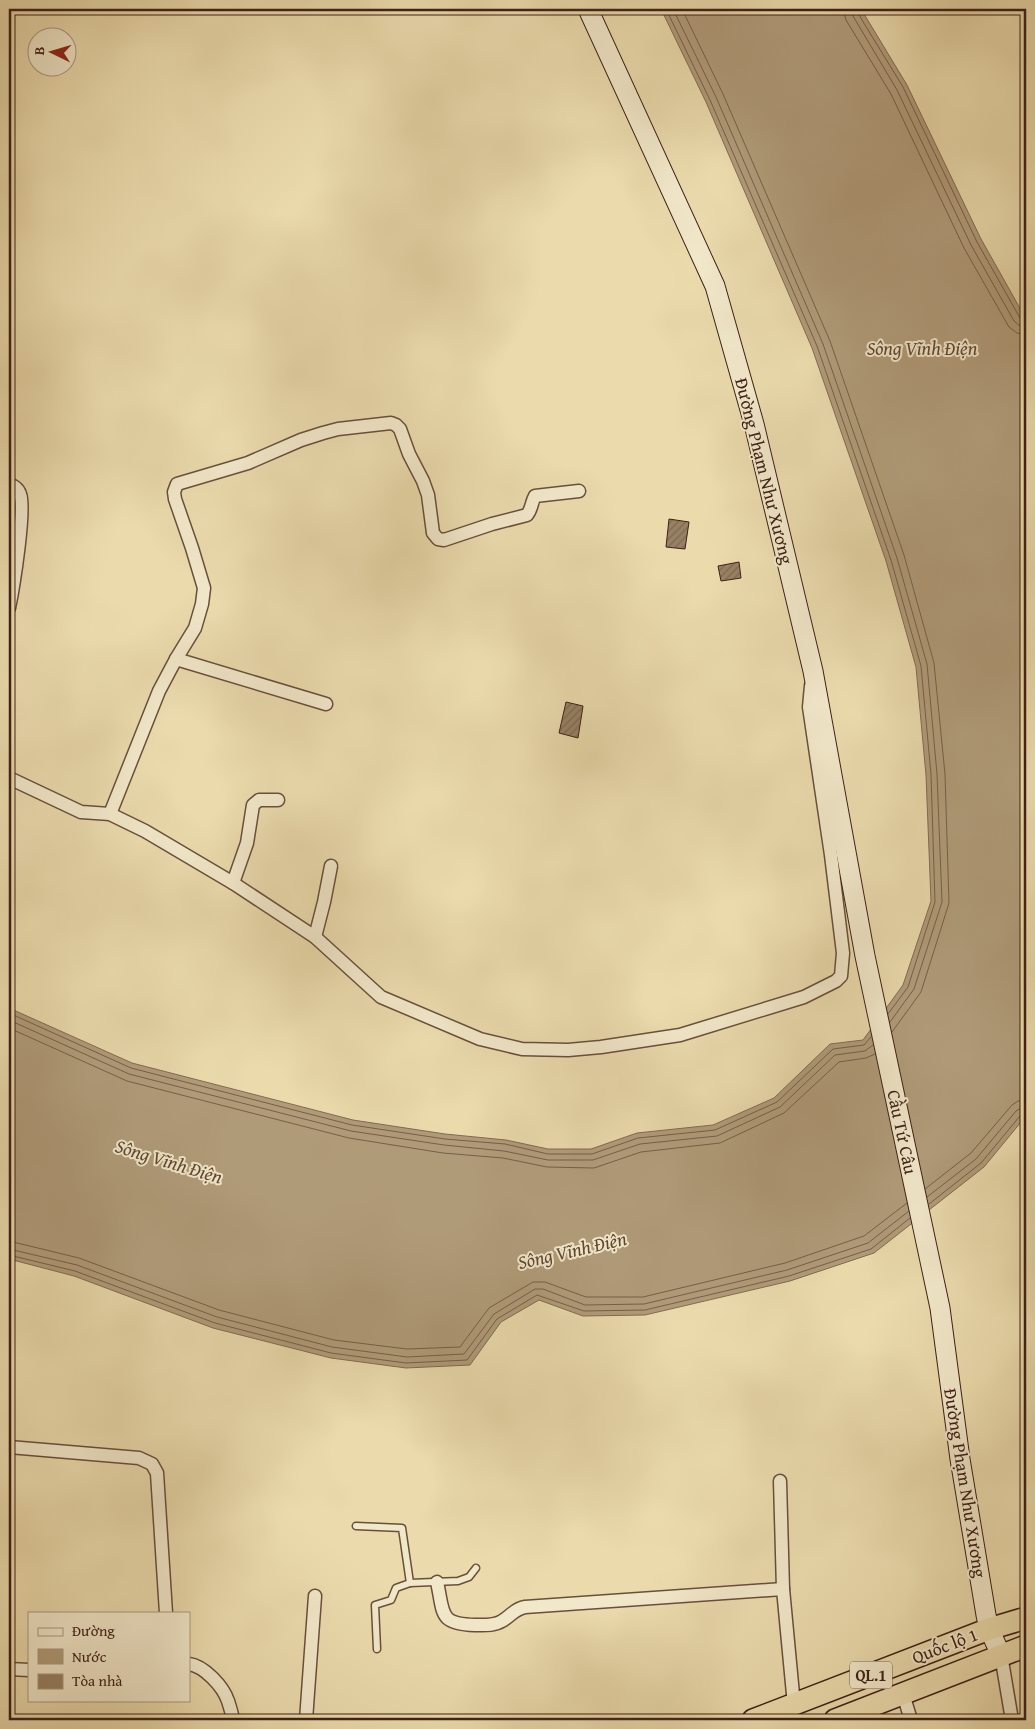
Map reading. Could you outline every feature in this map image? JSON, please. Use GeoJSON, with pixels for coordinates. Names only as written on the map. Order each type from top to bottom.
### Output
{"type":"FeatureCollection","features":[{"type":"Feature","properties":{"kind":"highway","name":"Quốc lộ 1"},"geometry":{"type":"LineString","coordinates":[[753,1720],[989,1629],[1026,1618]]}},
{"type":"Feature","properties":{"kind":"highway","name":"Quốc lộ 1"},"geometry":{"type":"LineString","coordinates":[[835,1720],[1026,1646]]}},
{"type":"Feature","properties":{"kind":"main road","name":"Đường Phạm Như Xương"},"geometry":{"type":"LineString","coordinates":[[588,9],[716,286],[754,424],[813,671],[865,956]]}},
{"type":"Feature","properties":{"kind":"main road","name":"Cầu Tứ Câu"},"geometry":{"type":"LineString","coordinates":[[865,956],[940,1308]]}},
{"type":"Feature","properties":{"kind":"main road","name":"Đường Phạm Như Xương"},"geometry":{"type":"LineString","coordinates":[[940,1308],[960,1459],[989,1629],[1001,1656]]}},
{"type":"Feature","properties":{"kind":"street"},"geometry":{"type":"LineString","coordinates":[[110,814],[159,692],[195,628],[202,604],[204,588],[175,499],[177,484],[248,463],[323,433],[338,429],[392,423],[400,429],[409,454],[423,481],[428,495],[433,533],[438,539],[444,540],[527,515],[535,496],[579,491]]}},
{"type":"Feature","properties":{"kind":"street"},"geometry":{"type":"LineString","coordinates":[[9,484],[17,489],[21,496],[20,532],[9,608]]}},
{"type":"Feature","properties":{"kind":"street"},"geometry":{"type":"LineString","coordinates":[[176,659],[326,704]]}},
{"type":"Feature","properties":{"kind":"street"},"geometry":{"type":"LineString","coordinates":[[9,778],[82,812],[110,814],[145,831],[233,883],[315,937],[382,997],[480,1039],[522,1049],[568,1050],[601,1047],[680,1034],[804,997],[836,981],[841,976],[843,953],[831,855],[809,707],[813,671]]}},
{"type":"Feature","properties":{"kind":"street"},"geometry":{"type":"LineString","coordinates":[[233,883],[248,843],[253,805],[259,800],[278,800]]}},
{"type":"Feature","properties":{"kind":"street"},"geometry":{"type":"LineString","coordinates":[[315,937],[331,866]]}},
{"type":"Feature","properties":{"kind":"street"},"geometry":{"type":"LineString","coordinates":[[9,1447],[139,1458],[152,1464],[157,1472],[166,1612]]}},
{"type":"Feature","properties":{"kind":"street"},"geometry":{"type":"LineString","coordinates":[[780,1481],[783,1589],[794,1705]]}},
{"type":"Feature","properties":{"kind":"street"},"geometry":{"type":"LineString","coordinates":[[437,1582],[443,1611],[448,1619],[457,1624],[485,1625],[502,1622],[514,1610],[525,1607],[783,1589]]}},
{"type":"Feature","properties":{"kind":"street"},"geometry":{"type":"LineString","coordinates":[[306,1720],[315,1596]]}},
{"type":"Feature","properties":{"kind":"street"},"geometry":{"type":"LineString","coordinates":[[1001,1656],[1012,1720]]}},
{"type":"Feature","properties":{"kind":"street"},"geometry":{"type":"LineString","coordinates":[[190,1664],[195,1665],[215,1681],[228,1699],[234,1720]]}},
{"type":"Feature","properties":{"kind":"street"},"geometry":{"type":"LineString","coordinates":[[9,1670],[28,1670]]}},
{"type":"Feature","properties":{"kind":"street"},"geometry":{"type":"LineString","coordinates":[[904,1694],[911,1720]]}},
{"type":"Feature","properties":{"kind":"lane"},"geometry":{"type":"LineString","coordinates":[[356,1526],[402,1528],[410,1583]]}},
{"type":"Feature","properties":{"kind":"lane"},"geometry":{"type":"LineString","coordinates":[[378,1649],[375,1605],[391,1600],[396,1588],[410,1583],[458,1581],[469,1577],[476,1568]]}},
{"type":"Feature","properties":{"kind":"water","name":"Sông Vĩnh Điện"},"geometry":{"type":"Polygon","coordinates":[[[661,9],[861,9],[907,85],[981,239],[1026,319],[1026,1116],[984,1167],[874,1253],[790,1281],[645,1315],[583,1316],[539,1300],[501,1322],[470,1365],[406,1368],[331,1358],[213,1328],[74,1276],[9,1259],[9,1008],[132,1063],[353,1120],[445,1134],[506,1140],[548,1149],[591,1149],[637,1133],[713,1125],[774,1098],[830,1044],[863,1040],[903,985],[931,901],[926,775],[916,667],[886,561],[812,348],[706,102],[661,9]]]}},
{"type":"Feature","properties":{"kind":"building"},"geometry":{"type":"Polygon","coordinates":[[[669,519],[689,522],[685,549],[666,547],[669,519]]]}},
{"type":"Feature","properties":{"kind":"building"},"geometry":{"type":"Polygon","coordinates":[[[739,562],[741,578],[721,581],[718,566],[739,562]]]}},
{"type":"Feature","properties":{"kind":"building"},"geometry":{"type":"Polygon","coordinates":[[[566,702],[583,706],[578,738],[559,733],[566,702]]]}}]}
